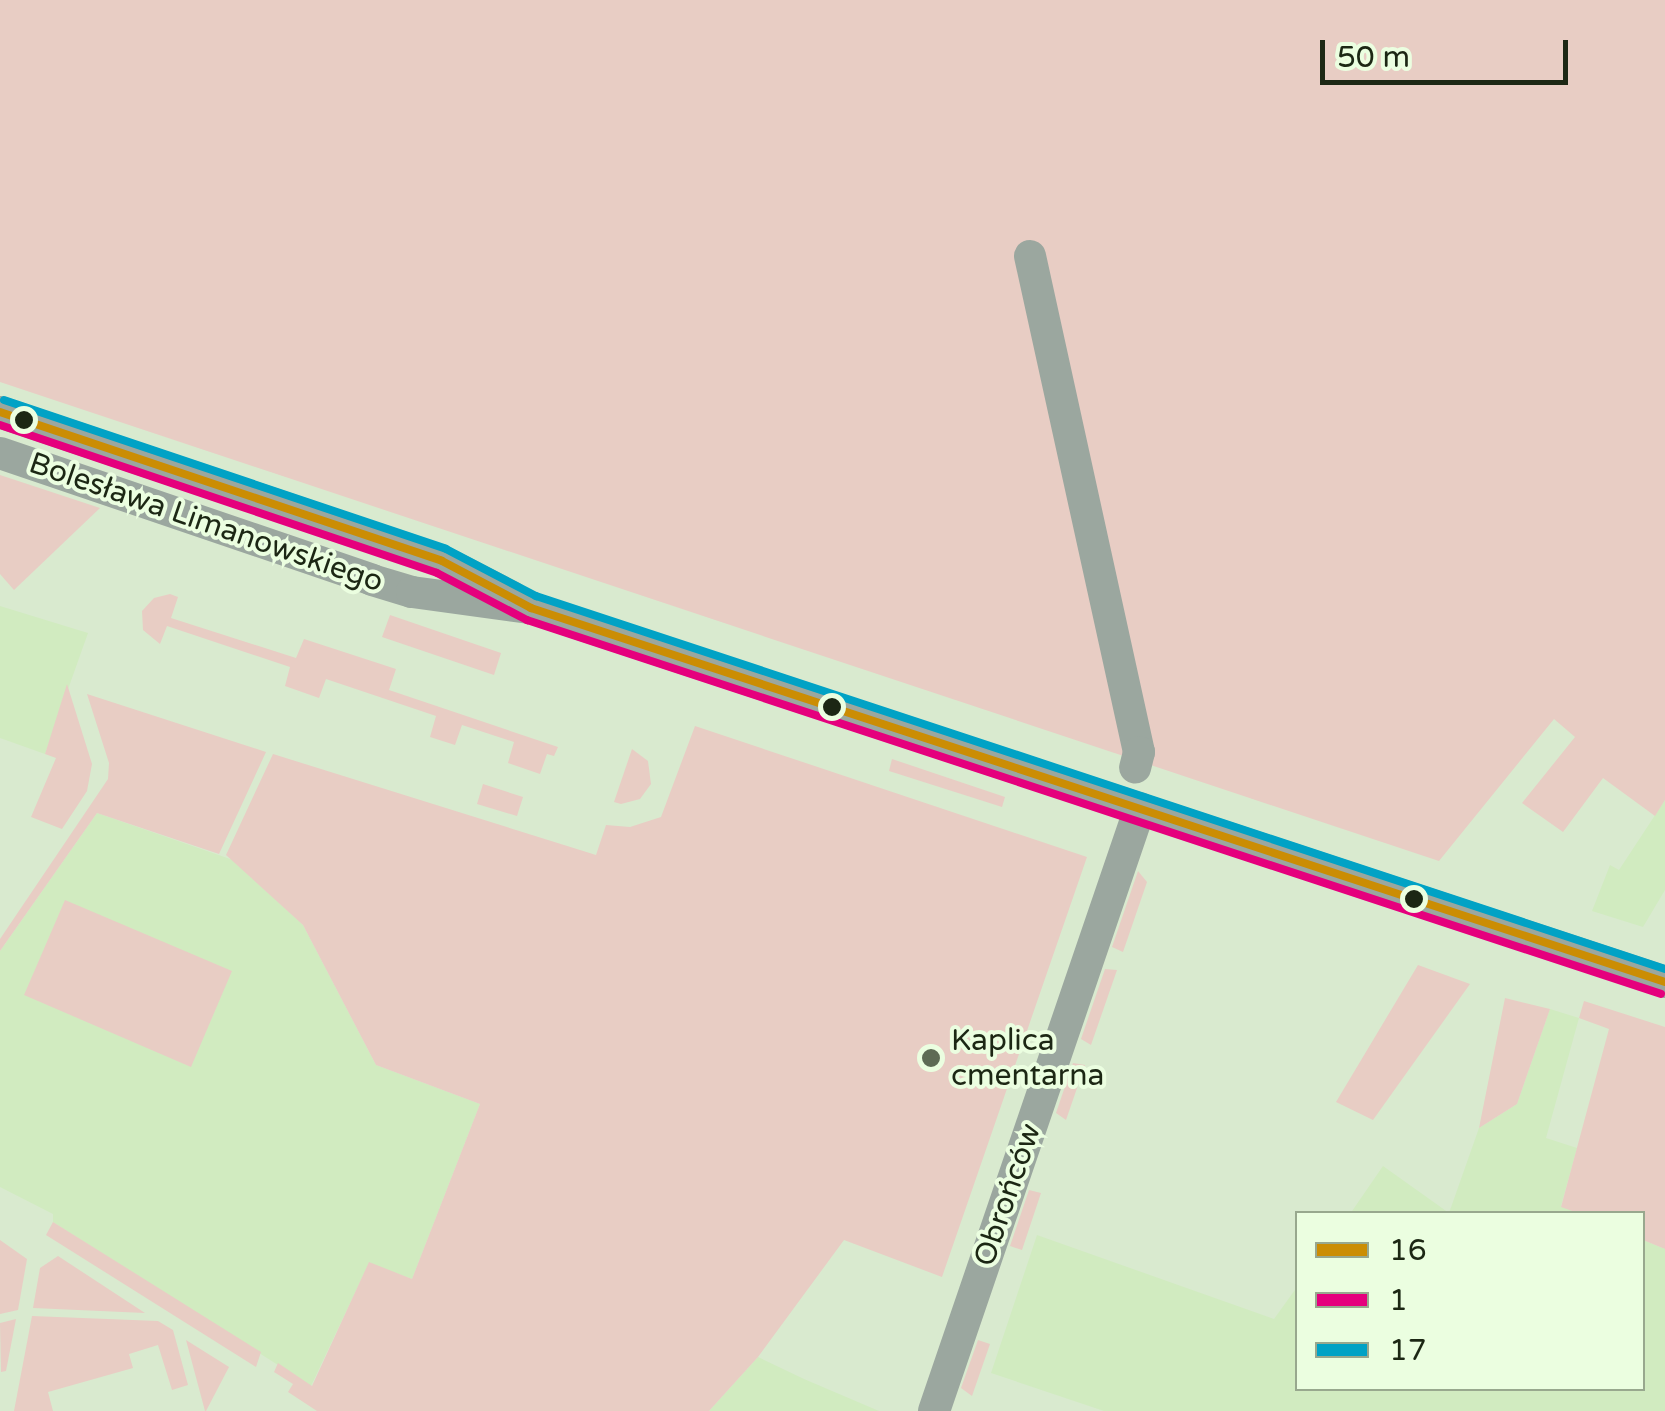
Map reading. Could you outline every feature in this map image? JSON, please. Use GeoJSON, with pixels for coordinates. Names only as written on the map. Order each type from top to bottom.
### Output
{"type":"FeatureCollection","features":[{"type":"Feature","properties":{"kind":"street"},"geometry":{"type":"LineString","coordinates":[[1030,256],[1139,752],[1135,768]]}},
{"type":"Feature","properties":{"kind":"street","name":"Bolesława Limanowskiego"},"geometry":{"type":"LineString","coordinates":[[0,412],[442,561],[531,608],[1665,982]]}},
{"type":"Feature","properties":{"kind":"street","name":"Bolesława Limanowskiego"},"geometry":{"type":"LineString","coordinates":[[0,453],[412,592],[531,608]]}},
{"type":"Feature","properties":{"kind":"street","name":"Obrońców"},"geometry":{"type":"LineString","coordinates":[[934,1411],[1140,808]]}},
{"type":"Feature","properties":{"kind":"shaded area"},"geometry":{"type":"Polygon","coordinates":[[[0,0],[1665,0],[1665,800],[1655,816],[1603,778],[1563,832],[1522,803],[1575,737],[1554,719],[1439,861],[0,382],[0,0]]]}},
{"type":"Feature","properties":{"kind":"shaded area"},"geometry":{"type":"Polygon","coordinates":[[[0,475],[100,508],[14,590],[0,574],[0,475]]]}},
{"type":"Feature","properties":{"kind":"shaded area"},"geometry":{"type":"Polygon","coordinates":[[[170,594],[178,597],[171,618],[296,658],[304,639],[396,669],[389,690],[558,747],[554,756],[547,754],[540,774],[508,763],[514,742],[462,725],[455,745],[430,737],[436,716],[326,679],[319,698],[285,686],[290,667],[167,626],[160,644],[143,630],[142,611],[154,598],[170,594]]]}},
{"type":"Feature","properties":{"kind":"shaded area"},"geometry":{"type":"Polygon","coordinates":[[[0,606],[88,633],[45,754],[0,738],[0,606]]]}},
{"type":"Feature","properties":{"kind":"shaded area"},"geometry":{"type":"Polygon","coordinates":[[[390,615],[501,653],[494,675],[382,637],[390,615]]]}},
{"type":"Feature","properties":{"kind":"shaded area"},"geometry":{"type":"Polygon","coordinates":[[[67,684],[92,764],[87,791],[62,829],[31,817],[56,758],[45,754],[67,684]]]}},
{"type":"Feature","properties":{"kind":"shaded area"},"geometry":{"type":"Polygon","coordinates":[[[87,694],[266,752],[219,854],[97,813],[0,951],[0,939],[108,779],[109,763],[87,694]]]}},
{"type":"Feature","properties":{"kind":"shaded area"},"geometry":{"type":"Polygon","coordinates":[[[695,726],[1087,857],[942,1277],[844,1240],[758,1357],[709,1411],[317,1411],[288,1392],[293,1384],[274,1372],[278,1363],[312,1386],[369,1262],[412,1279],[480,1104],[376,1065],[303,925],[226,855],[273,754],[596,855],[606,825],[630,827],[661,817],[695,726]]]}},
{"type":"Feature","properties":{"kind":"shaded area"},"geometry":{"type":"Polygon","coordinates":[[[632,749],[648,761],[651,784],[640,799],[621,804],[614,802],[632,749]]]}},
{"type":"Feature","properties":{"kind":"shaded area"},"geometry":{"type":"Polygon","coordinates":[[[892,759],[1005,797],[1002,807],[889,771],[892,759]]]}},
{"type":"Feature","properties":{"kind":"shaded area"},"geometry":{"type":"Polygon","coordinates":[[[483,784],[523,797],[517,816],[477,804],[483,784]]]}},
{"type":"Feature","properties":{"kind":"shaded area"},"geometry":{"type":"Polygon","coordinates":[[[1665,800],[1665,890],[1643,927],[1592,911],[1610,865],[1619,870],[1665,800]]]}},
{"type":"Feature","properties":{"kind":"shaded area"},"geometry":{"type":"Polygon","coordinates":[[[97,813],[233,860],[303,925],[376,1065],[480,1104],[412,1279],[369,1263],[311,1386],[53,1222],[53,1214],[0,1187],[0,951],[97,813]]]}},
{"type":"Feature","properties":{"kind":"shaded area"},"geometry":{"type":"Polygon","coordinates":[[[1138,871],[1147,882],[1123,952],[1112,947],[1138,871]]]}},
{"type":"Feature","properties":{"kind":"shaded area"},"geometry":{"type":"Polygon","coordinates":[[[65,900],[232,971],[191,1067],[24,995],[65,900]]]}},
{"type":"Feature","properties":{"kind":"shaded area"},"geometry":{"type":"Polygon","coordinates":[[[1418,965],[1470,984],[1373,1120],[1336,1102],[1418,965]]]}},
{"type":"Feature","properties":{"kind":"shaded area"},"geometry":{"type":"Polygon","coordinates":[[[1105,969],[1117,970],[1091,1045],[1081,1039],[1105,969]]]}},
{"type":"Feature","properties":{"kind":"shaded area"},"geometry":{"type":"Polygon","coordinates":[[[1505,998],[1550,1009],[1517,1104],[1479,1128],[1505,998]]]}},
{"type":"Feature","properties":{"kind":"shaded area"},"geometry":{"type":"Polygon","coordinates":[[[1584,1001],[1665,1027],[1665,1249],[1645,1241],[1645,1211],[1572,1211],[1561,1207],[1609,1029],[1579,1018],[1584,1001]]]}},
{"type":"Feature","properties":{"kind":"shaded area"},"geometry":{"type":"Polygon","coordinates":[[[1550,1009],[1579,1018],[1546,1138],[1577,1148],[1561,1206],[1573,1211],[1450,1211],[1479,1128],[1517,1104],[1550,1009]]]}},
{"type":"Feature","properties":{"kind":"shaded area"},"geometry":{"type":"Polygon","coordinates":[[[1073,1063],[1085,1065],[1066,1120],[1056,1113],[1073,1063]]]}},
{"type":"Feature","properties":{"kind":"shaded area"},"geometry":{"type":"Polygon","coordinates":[[[1383,1166],[1446,1211],[1352,1211],[1383,1166]]]}},
{"type":"Feature","properties":{"kind":"shaded area"},"geometry":{"type":"Polygon","coordinates":[[[1029,1190],[1041,1193],[1022,1250],[1010,1246],[1029,1190]]]}},
{"type":"Feature","properties":{"kind":"shaded area"},"geometry":{"type":"Polygon","coordinates":[[[53,1222],[261,1352],[256,1367],[46,1235],[53,1222]]]}},
{"type":"Feature","properties":{"kind":"shaded area"},"geometry":{"type":"Polygon","coordinates":[[[1037,1235],[1274,1319],[1295,1290],[1295,1391],[1645,1391],[1645,1241],[1665,1249],[1665,1411],[1104,1411],[991,1373],[1037,1235]]]}},
{"type":"Feature","properties":{"kind":"shaded area"},"geometry":{"type":"Polygon","coordinates":[[[0,1240],[27,1259],[18,1310],[0,1314],[0,1240]]]}},
{"type":"Feature","properties":{"kind":"shaded area"},"geometry":{"type":"Polygon","coordinates":[[[58,1256],[145,1313],[33,1308],[40,1268],[58,1256]]]}},
{"type":"Feature","properties":{"kind":"shaded area"},"geometry":{"type":"Polygon","coordinates":[[[32,1316],[158,1321],[173,1330],[188,1385],[172,1390],[158,1345],[129,1354],[133,1368],[48,1392],[53,1411],[14,1411],[32,1316]]]}},
{"type":"Feature","properties":{"kind":"shaded area"},"geometry":{"type":"Polygon","coordinates":[[[16,1319],[6,1371],[1,1372],[0,1323],[16,1319]]]}},
{"type":"Feature","properties":{"kind":"shaded area"},"geometry":{"type":"Polygon","coordinates":[[[186,1340],[229,1367],[206,1411],[205,1411],[186,1340]]]}},
{"type":"Feature","properties":{"kind":"shaded area"},"geometry":{"type":"Polygon","coordinates":[[[978,1340],[990,1344],[972,1396],[961,1388],[978,1340]]]}},
{"type":"Feature","properties":{"kind":"shaded area"},"geometry":{"type":"Polygon","coordinates":[[[758,1357],[804,1379],[879,1411],[709,1411],[758,1357]]]}},
{"type":"Feature","properties":{"kind":"transit line","name":"17"},"geometry":{"type":"LineString","coordinates":[[4,400],[446,549],[536,596],[1665,969]]}},
{"type":"Feature","properties":{"kind":"transit line","name":"16"},"geometry":{"type":"LineString","coordinates":[[0,412],[442,561],[531,608],[1665,982]]}},
{"type":"Feature","properties":{"kind":"transit line","name":"1"},"geometry":{"type":"LineString","coordinates":[[0,425],[437,573],[527,620],[1661,994]]}},
{"type":"Feature","properties":{"kind":"place","name":"Kaplica cmentarna"},"geometry":{"type":"Point","coordinates":[931,1058]}}]}
